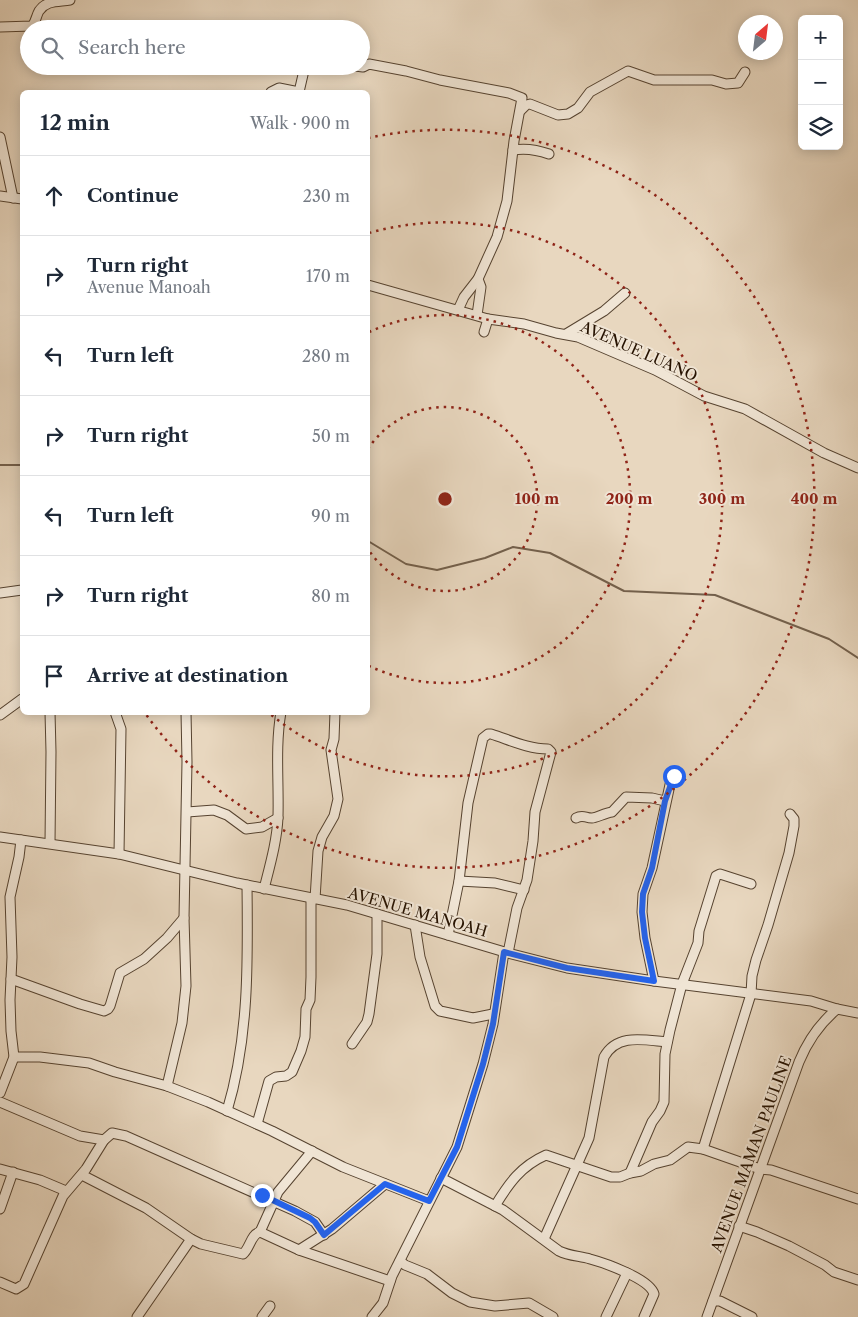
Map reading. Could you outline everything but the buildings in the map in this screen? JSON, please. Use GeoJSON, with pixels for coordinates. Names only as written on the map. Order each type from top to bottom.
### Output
{"type":"FeatureCollection","features":[{"type":"Feature","properties":{"kind":"street"},"geometry":{"type":"LineString","coordinates":[[35,20],[44,6],[53,2],[70,0]]}},
{"type":"Feature","properties":{"kind":"street"},"geometry":{"type":"LineString","coordinates":[[0,27],[20,26]]}},
{"type":"Feature","properties":{"kind":"street"},"geometry":{"type":"LineString","coordinates":[[370,64],[516,95],[522,98],[505,210],[493,248],[478,279],[464,297],[458,310]]}},
{"type":"Feature","properties":{"kind":"street"},"geometry":{"type":"LineString","coordinates":[[521,110],[526,104],[530,104],[558,116],[568,114],[578,108],[590,92],[628,71],[654,80],[712,80],[726,84],[738,83],[745,72]]}},
{"type":"Feature","properties":{"kind":"street"},"geometry":{"type":"LineString","coordinates":[[299,90],[303,75]]}},
{"type":"Feature","properties":{"kind":"street"},"geometry":{"type":"LineString","coordinates":[[275,90],[279,88],[289,90]]}},
{"type":"Feature","properties":{"kind":"street"},"geometry":{"type":"LineString","coordinates":[[0,137],[13,198]]}},
{"type":"Feature","properties":{"kind":"street"},"geometry":{"type":"LineString","coordinates":[[513,150],[540,150],[549,154]]}},
{"type":"Feature","properties":{"kind":"street"},"geometry":{"type":"LineString","coordinates":[[0,196],[20,199]]}},
{"type":"Feature","properties":{"kind":"street"},"geometry":{"type":"LineString","coordinates":[[477,315],[481,287],[478,279]]}},
{"type":"Feature","properties":{"kind":"street","name":"AVENUE LUANO"},"geometry":{"type":"LineString","coordinates":[[370,286],[488,319],[524,324],[583,339],[654,370],[704,396],[745,409],[824,453],[858,468]]}},
{"type":"Feature","properties":{"kind":"street"},"geometry":{"type":"LineString","coordinates":[[566,334],[604,311],[625,293]]}},
{"type":"Feature","properties":{"kind":"street"},"geometry":{"type":"LineString","coordinates":[[484,332],[488,319]]}},
{"type":"Feature","properties":{"kind":"street"},"geometry":{"type":"LineString","coordinates":[[0,593],[20,590]]}},
{"type":"Feature","properties":{"kind":"street"},"geometry":{"type":"LineString","coordinates":[[0,715],[20,700]]}},
{"type":"Feature","properties":{"kind":"street"},"geometry":{"type":"LineString","coordinates":[[50,715],[50,843]]}},
{"type":"Feature","properties":{"kind":"street"},"geometry":{"type":"LineString","coordinates":[[115,715],[121,729],[119,854]]}},
{"type":"Feature","properties":{"kind":"street"},"geometry":{"type":"LineString","coordinates":[[167,1086],[184,1013],[186,986],[184,918],[187,812],[186,715]]}},
{"type":"Feature","properties":{"kind":"street"},"geometry":{"type":"LineString","coordinates":[[264,889],[274,848],[278,818],[278,742],[281,715]]}},
{"type":"Feature","properties":{"kind":"street"},"geometry":{"type":"LineString","coordinates":[[257,1124],[269,1081],[276,1077],[286,1076],[292,1072],[305,1037],[306,1009],[310,1000],[313,899],[318,851],[322,837],[334,816],[338,799],[331,750],[334,739],[335,715]]}},
{"type":"Feature","properties":{"kind":"street"},"geometry":{"type":"LineString","coordinates":[[372,1317],[383,1303],[390,1281],[457,1147],[483,1064],[493,1024],[493,1014],[506,952],[517,908],[524,890],[532,848],[535,812],[551,752],[548,749],[524,745],[491,734],[486,735],[481,742],[468,803],[459,881],[448,935]]}},
{"type":"Feature","properties":{"kind":"street"},"geometry":{"type":"LineString","coordinates":[[654,981],[645,938],[642,900],[652,868],[665,801],[671,780],[677,773]]}},
{"type":"Feature","properties":{"kind":"street"},"geometry":{"type":"LineString","coordinates":[[576,818],[584,815],[593,818],[603,813],[612,812],[626,797],[652,798],[665,801]]}},
{"type":"Feature","properties":{"kind":"street"},"geometry":{"type":"LineString","coordinates":[[187,812],[214,810],[226,815],[246,829],[262,826],[278,818]]}},
{"type":"Feature","properties":{"kind":"street"},"geometry":{"type":"LineString","coordinates":[[702,1150],[751,994],[752,976],[756,960],[789,853],[794,826],[794,819],[790,814]]}},
{"type":"Feature","properties":{"kind":"street","name":"AVENUE MANOAH"},"geometry":{"type":"LineString","coordinates":[[0,837],[119,854],[264,889],[347,904],[506,952],[567,968],[811,1001],[836,1009],[858,1013]]}},
{"type":"Feature","properties":{"kind":"street"},"geometry":{"type":"LineString","coordinates":[[0,1093],[14,1057],[11,1031],[12,957],[10,897],[19,857],[20,840]]}},
{"type":"Feature","properties":{"kind":"street"},"geometry":{"type":"LineString","coordinates":[[630,1173],[652,1122],[664,1102],[665,1054],[682,984],[693,958],[699,931],[717,874],[751,884]]}},
{"type":"Feature","properties":{"kind":"street"},"geometry":{"type":"LineString","coordinates":[[459,881],[495,883],[524,890]]}},
{"type":"Feature","properties":{"kind":"street"},"geometry":{"type":"LineString","coordinates":[[227,1111],[236,1078],[246,1002],[247,885]]}},
{"type":"Feature","properties":{"kind":"street"},"geometry":{"type":"LineString","coordinates":[[352,1044],[367,1022],[369,1014],[376,954],[377,914]]}},
{"type":"Feature","properties":{"kind":"street"},"geometry":{"type":"LineString","coordinates":[[11,979],[104,1011],[110,1006],[120,973],[144,959],[167,938],[184,918]]}},
{"type":"Feature","properties":{"kind":"street"},"geometry":{"type":"LineString","coordinates":[[415,925],[420,957],[435,1006],[440,1011],[473,1018],[493,1014]]}},
{"type":"Feature","properties":{"kind":"street","name":"AVENUE MAMAN PAULINE"},"geometry":{"type":"LineString","coordinates":[[707,1317],[805,1047],[822,1022],[836,1009]]}},
{"type":"Feature","properties":{"kind":"street"},"geometry":{"type":"LineString","coordinates":[[544,1239],[589,1138],[604,1057],[610,1047],[636,1039],[668,1042]]}},
{"type":"Feature","properties":{"kind":"street"},"geometry":{"type":"LineString","coordinates":[[14,1057],[40,1057],[73,1063],[89,1063],[167,1086],[257,1124],[343,1167],[429,1201]]}},
{"type":"Feature","properties":{"kind":"street"},"geometry":{"type":"LineString","coordinates":[[0,1102],[80,1136],[104,1140]]}},
{"type":"Feature","properties":{"kind":"street"},"geometry":{"type":"LineString","coordinates":[[0,1282],[16,1289],[24,1284],[66,1190],[82,1175],[104,1140],[112,1132],[126,1136],[274,1200],[310,1218],[324,1235]]}},
{"type":"Feature","properties":{"kind":"street"},"geometry":{"type":"LineString","coordinates":[[495,1206],[517,1174],[538,1158],[546,1155],[620,1177],[670,1160],[688,1147],[760,1169],[771,1170],[858,1199]]}},
{"type":"Feature","properties":{"kind":"street"},"geometry":{"type":"LineString","coordinates":[[82,1175],[146,1208],[201,1244],[243,1254],[255,1234],[260,1232],[274,1200],[285,1182],[312,1151]]}},
{"type":"Feature","properties":{"kind":"street"},"geometry":{"type":"LineString","coordinates":[[0,1169],[66,1190]]}},
{"type":"Feature","properties":{"kind":"street"},"geometry":{"type":"LineString","coordinates":[[0,1210],[13,1172]]}},
{"type":"Feature","properties":{"kind":"street"},"geometry":{"type":"LineString","coordinates":[[441,1178],[495,1206],[564,1253],[588,1258],[626,1273],[647,1284],[653,1291],[652,1299],[644,1317]]}},
{"type":"Feature","properties":{"kind":"street"},"geometry":{"type":"LineString","coordinates":[[299,1250],[324,1235],[385,1184]]}},
{"type":"Feature","properties":{"kind":"street"},"geometry":{"type":"LineString","coordinates":[[739,1226],[789,1246],[825,1265],[834,1272],[858,1280]]}},
{"type":"Feature","properties":{"kind":"street"},"geometry":{"type":"LineString","coordinates":[[260,1232],[299,1250],[390,1281]]}},
{"type":"Feature","properties":{"kind":"street"},"geometry":{"type":"LineString","coordinates":[[137,1317],[192,1239]]}},
{"type":"Feature","properties":{"kind":"street"},"geometry":{"type":"LineString","coordinates":[[400,1261],[427,1274],[452,1293],[470,1302],[495,1306],[529,1303],[543,1314],[553,1317]]}},
{"type":"Feature","properties":{"kind":"street"},"geometry":{"type":"LineString","coordinates":[[606,1317],[626,1273]]}},
{"type":"Feature","properties":{"kind":"street"},"geometry":{"type":"LineString","coordinates":[[713,1302],[720,1301],[752,1317]]}},
{"type":"Feature","properties":{"kind":"street"},"geometry":{"type":"LineString","coordinates":[[262,1317],[270,1306]]}},
{"type":"Feature","properties":{"kind":"waterway"},"geometry":{"type":"LineString","coordinates":[[0,465],[20,465]]}},
{"type":"Feature","properties":{"kind":"waterway"},"geometry":{"type":"LineString","coordinates":[[370,542],[406,564],[437,570],[485,558],[513,547],[550,553],[624,591],[715,595],[829,639],[858,658]]}},
{"type":"Feature","properties":{"kind":"route"},"geometry":{"type":"LineString","coordinates":[[262,1195],[310,1218],[324,1235],[385,1184],[429,1201],[457,1147],[483,1064],[493,1024],[493,1014],[504,952],[567,968],[654,981],[646,948],[642,912],[643,894],[652,868],[665,801],[674,776]]}}]}
